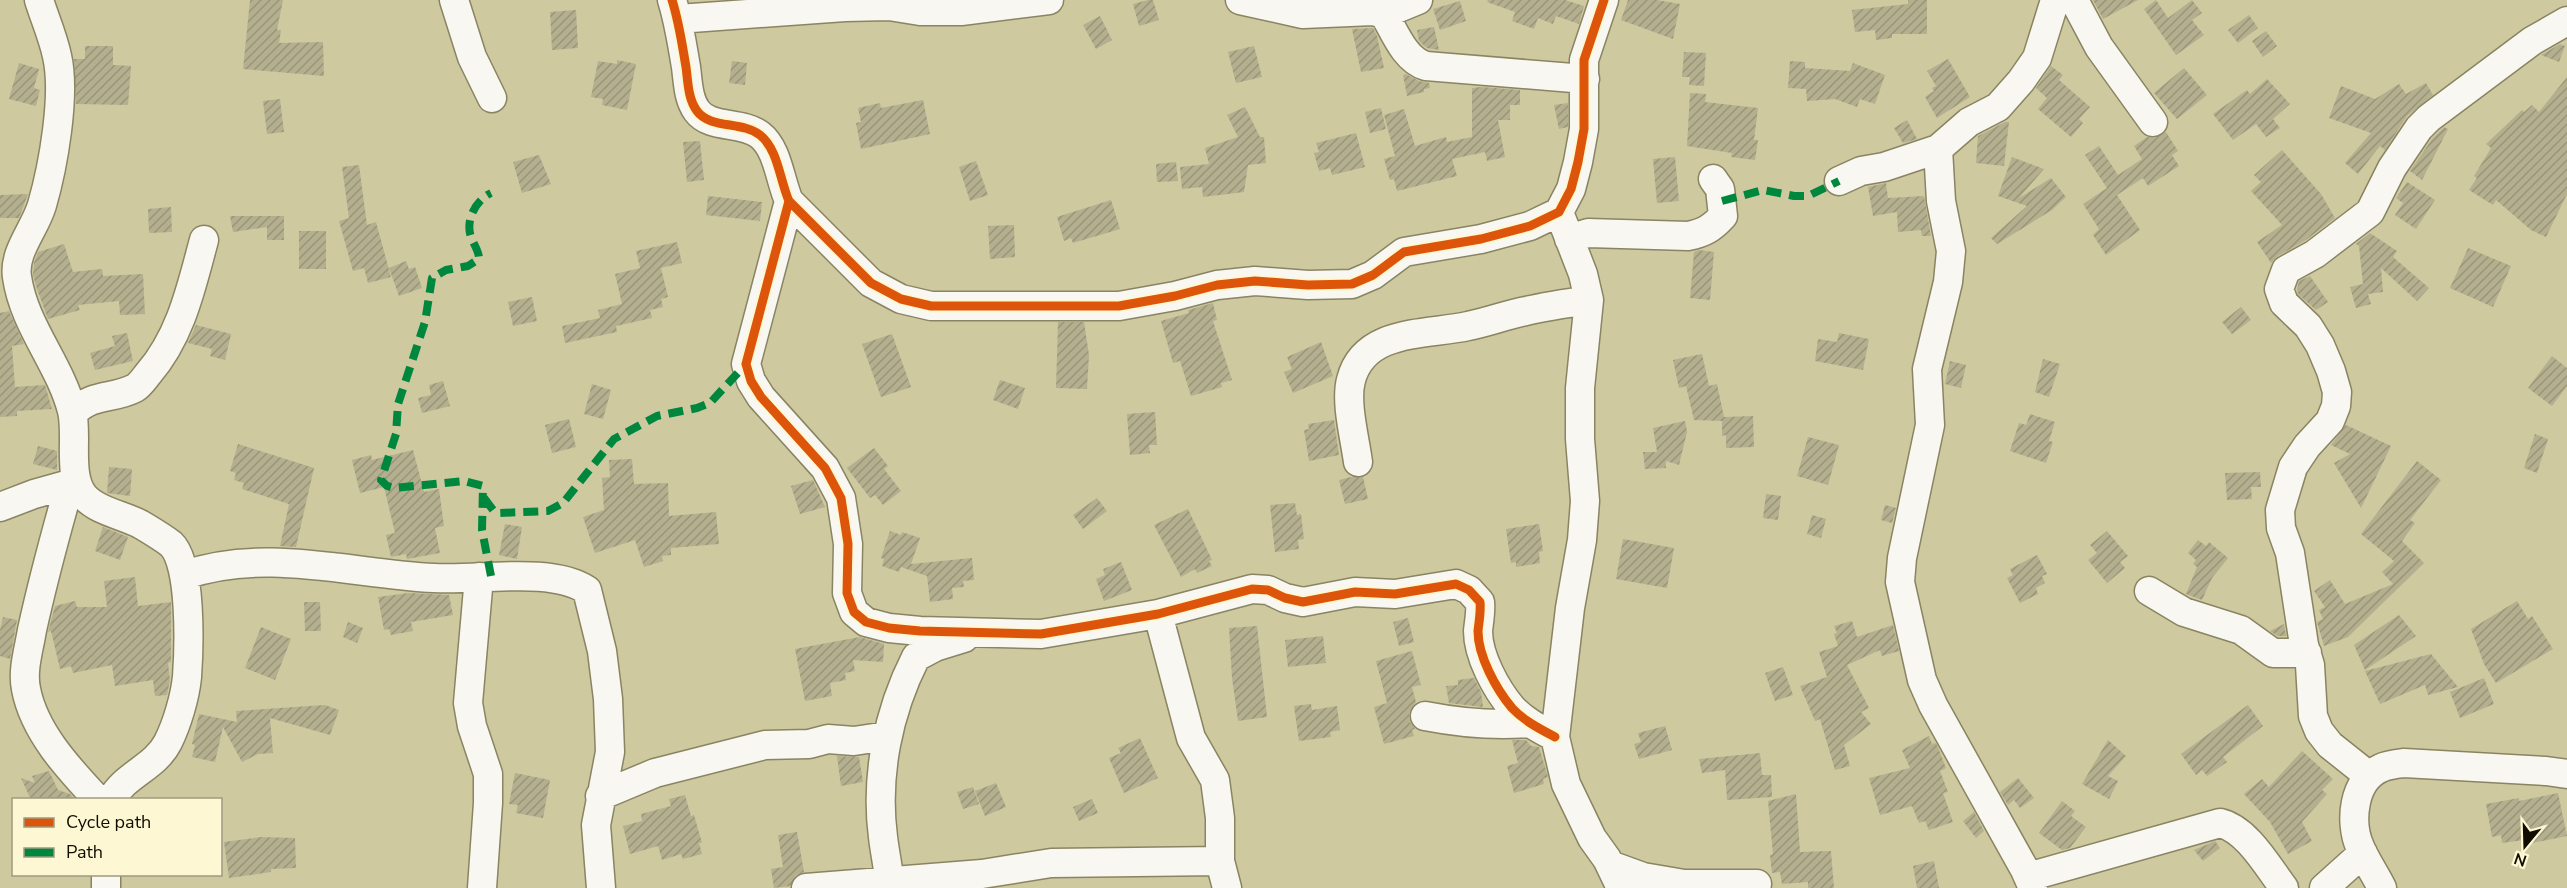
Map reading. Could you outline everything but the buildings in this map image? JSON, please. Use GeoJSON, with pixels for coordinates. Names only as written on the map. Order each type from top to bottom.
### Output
{"type":"FeatureCollection","features":[{"type":"Feature","properties":{"kind":"street"},"geometry":{"type":"LineString","coordinates":[[39,0],[58,58],[58,112],[42,205],[35,225],[18,256],[17,275],[34,329],[59,375],[73,413],[74,483],[43,573],[26,663],[26,688],[33,713],[49,740],[96,798]]}},
{"type":"Feature","properties":{"kind":"street"},"geometry":{"type":"LineString","coordinates":[[454,0],[472,57],[492,98]]}},
{"type":"Feature","properties":{"kind":"street"},"geometry":{"type":"LineString","coordinates":[[1049,0],[961,11],[920,11],[889,6],[675,10],[691,102],[699,114],[707,119],[748,128],[761,136],[773,155],[781,185],[789,201],[871,283],[901,298],[931,306],[1119,306],[1175,296],[1217,285],[1245,282],[1352,284],[1373,275],[1404,252],[1481,239],[1530,226],[1559,212],[1571,189],[1578,162],[1584,129],[1584,60],[1604,0]]}},
{"type":"Feature","properties":{"kind":"street"},"geometry":{"type":"LineString","coordinates":[[1240,0],[1303,14],[1373,11],[1384,14],[1418,0]]}},
{"type":"Feature","properties":{"kind":"street"},"geometry":{"type":"LineString","coordinates":[[1839,181],[1861,171],[1884,167],[1938,149],[1969,122],[1998,107],[2021,81],[2037,58],[2055,0]]}},
{"type":"Feature","properties":{"kind":"street"},"geometry":{"type":"LineString","coordinates":[[2074,0],[2099,47],[2153,122]]}},
{"type":"Feature","properties":{"kind":"street"},"geometry":{"type":"LineString","coordinates":[[1384,14],[1409,56],[1418,64],[1585,79]]}},
{"type":"Feature","properties":{"kind":"street"},"geometry":{"type":"LineString","coordinates":[[2369,776],[2330,745],[2319,731],[2313,716],[2307,653],[2290,553],[2281,528],[2280,510],[2293,467],[2307,446],[2330,421],[2336,406],[2337,392],[2320,345],[2308,326],[2284,303],[2278,289],[2286,270],[2315,254],[2370,212],[2392,168],[2419,128],[2429,118],[2532,41],[2567,21]]}},
{"type":"Feature","properties":{"kind":"street"},"geometry":{"type":"LineString","coordinates":[[1938,149],[1941,201],[1951,251],[1948,282],[1927,369],[1930,425],[1902,558],[1900,582],[1922,680],[1933,705],[2030,882],[2220,823],[2230,825],[2240,832],[2284,888]]}},
{"type":"Feature","properties":{"kind":"street"},"geometry":{"type":"LineString","coordinates":[[1569,239],[1588,233],[1688,236],[1702,234],[1713,227],[1723,216],[1720,189],[1713,179]]}},
{"type":"Feature","properties":{"kind":"street"},"geometry":{"type":"LineString","coordinates":[[789,201],[746,364],[750,381],[761,397],[825,468],[841,498],[848,544],[847,593],[849,604],[860,619],[889,628],[1041,634],[1158,614],[1252,589],[1268,590],[1285,598],[1303,602],[1355,592],[1395,594],[1456,584],[1463,586],[1480,602],[1478,631],[1481,649],[1489,668],[1513,708],[1529,723],[1556,737]]}},
{"type":"Feature","properties":{"kind":"street"},"geometry":{"type":"LineString","coordinates":[[1559,212],[1583,274],[1589,300],[1580,388],[1580,439],[1585,501],[1582,540],[1570,608],[1556,737],[1566,784],[1592,838],[1616,877],[1643,877],[1684,884],[1756,884]]}},
{"type":"Feature","properties":{"kind":"street"},"geometry":{"type":"LineString","coordinates":[[73,413],[83,402],[136,387],[156,365],[173,338],[187,305],[204,240]]}},
{"type":"Feature","properties":{"kind":"street"},"geometry":{"type":"LineString","coordinates":[[1358,462],[1350,399],[1350,380],[1358,364],[1369,350],[1413,332],[1464,327],[1524,311],[1589,300]]}},
{"type":"Feature","properties":{"kind":"street"},"geometry":{"type":"LineString","coordinates":[[0,507],[74,483]]}},
{"type":"Feature","properties":{"kind":"street"},"geometry":{"type":"LineString","coordinates":[[74,483],[82,495],[91,502],[140,524],[171,545],[180,555],[185,575],[187,679],[180,709],[168,743],[157,759],[118,787],[112,798]]}},
{"type":"Feature","properties":{"kind":"street"},"geometry":{"type":"LineString","coordinates":[[185,575],[206,568],[230,564],[277,563],[437,578],[564,579],[587,590],[602,651],[608,699],[610,752],[596,825],[601,888]]}},
{"type":"Feature","properties":{"kind":"street"},"geometry":{"type":"LineString","coordinates":[[479,577],[468,703],[472,726],[488,774],[482,888]]}},
{"type":"Feature","properties":{"kind":"street"},"geometry":{"type":"LineString","coordinates":[[2149,591],[2184,612],[2241,630],[2273,653],[2307,653]]}},
{"type":"Feature","properties":{"kind":"street"},"geometry":{"type":"LineString","coordinates":[[1158,614],[1191,738],[1215,780],[1220,818],[1220,861],[1227,888]]}},
{"type":"Feature","properties":{"kind":"street"},"geometry":{"type":"LineString","coordinates":[[890,884],[882,836],[882,766],[886,736],[916,657],[935,647],[980,632]]}},
{"type":"Feature","properties":{"kind":"street"},"geometry":{"type":"LineString","coordinates":[[1425,716],[1501,726],[1529,723]]}},
{"type":"Feature","properties":{"kind":"street"},"geometry":{"type":"LineString","coordinates":[[600,796],[655,773],[765,744],[809,744],[828,739],[854,741],[886,736]]}},
{"type":"Feature","properties":{"kind":"street"},"geometry":{"type":"LineString","coordinates":[[2382,888],[2363,853],[2353,824],[2357,798],[2369,776],[2381,767],[2404,763],[2567,774]]}},
{"type":"Feature","properties":{"kind":"street"},"geometry":{"type":"LineString","coordinates":[[2324,888],[2363,853]]}},
{"type":"Feature","properties":{"kind":"street"},"geometry":{"type":"LineString","coordinates":[[806,888],[890,884],[982,874],[1051,863],[1220,861]]}},
{"type":"Feature","properties":{"kind":"marked path"},"geometry":{"type":"LineString","coordinates":[[1722,201],[1763,190],[1794,196],[1808,196],[1839,181]]}},
{"type":"Feature","properties":{"kind":"marked path"},"geometry":{"type":"LineString","coordinates":[[491,193],[476,206],[469,224],[479,259],[468,266],[446,270],[432,278],[425,322],[398,404],[396,434],[381,480],[387,486],[394,488],[464,481],[483,486],[482,530],[491,576]]}},
{"type":"Feature","properties":{"kind":"marked path"},"geometry":{"type":"LineString","coordinates":[[484,498],[493,510],[499,513],[548,511],[563,503],[614,439],[657,416],[710,403],[746,364]]}},
{"type":"Feature","properties":{"kind":"cycle path"},"geometry":{"type":"LineString","coordinates":[[672,0],[690,96],[697,111],[710,120],[744,128],[760,135],[775,157],[789,201],[871,283],[901,299],[931,306],[1119,306],[1175,296],[1217,285],[1255,281],[1308,285],[1352,284],[1373,275],[1404,252],[1481,239],[1530,226],[1559,212],[1571,189],[1584,129],[1584,60],[1604,0]]}},
{"type":"Feature","properties":{"kind":"cycle path"},"geometry":{"type":"LineString","coordinates":[[789,201],[746,364],[751,381],[761,397],[825,468],[841,498],[848,544],[847,593],[854,612],[866,622],[889,628],[920,631],[1041,634],[1158,614],[1252,589],[1268,590],[1285,598],[1303,602],[1355,592],[1395,594],[1456,584],[1469,590],[1480,602],[1478,631],[1481,651],[1500,691],[1512,708],[1522,717],[1555,737]]}}]}
